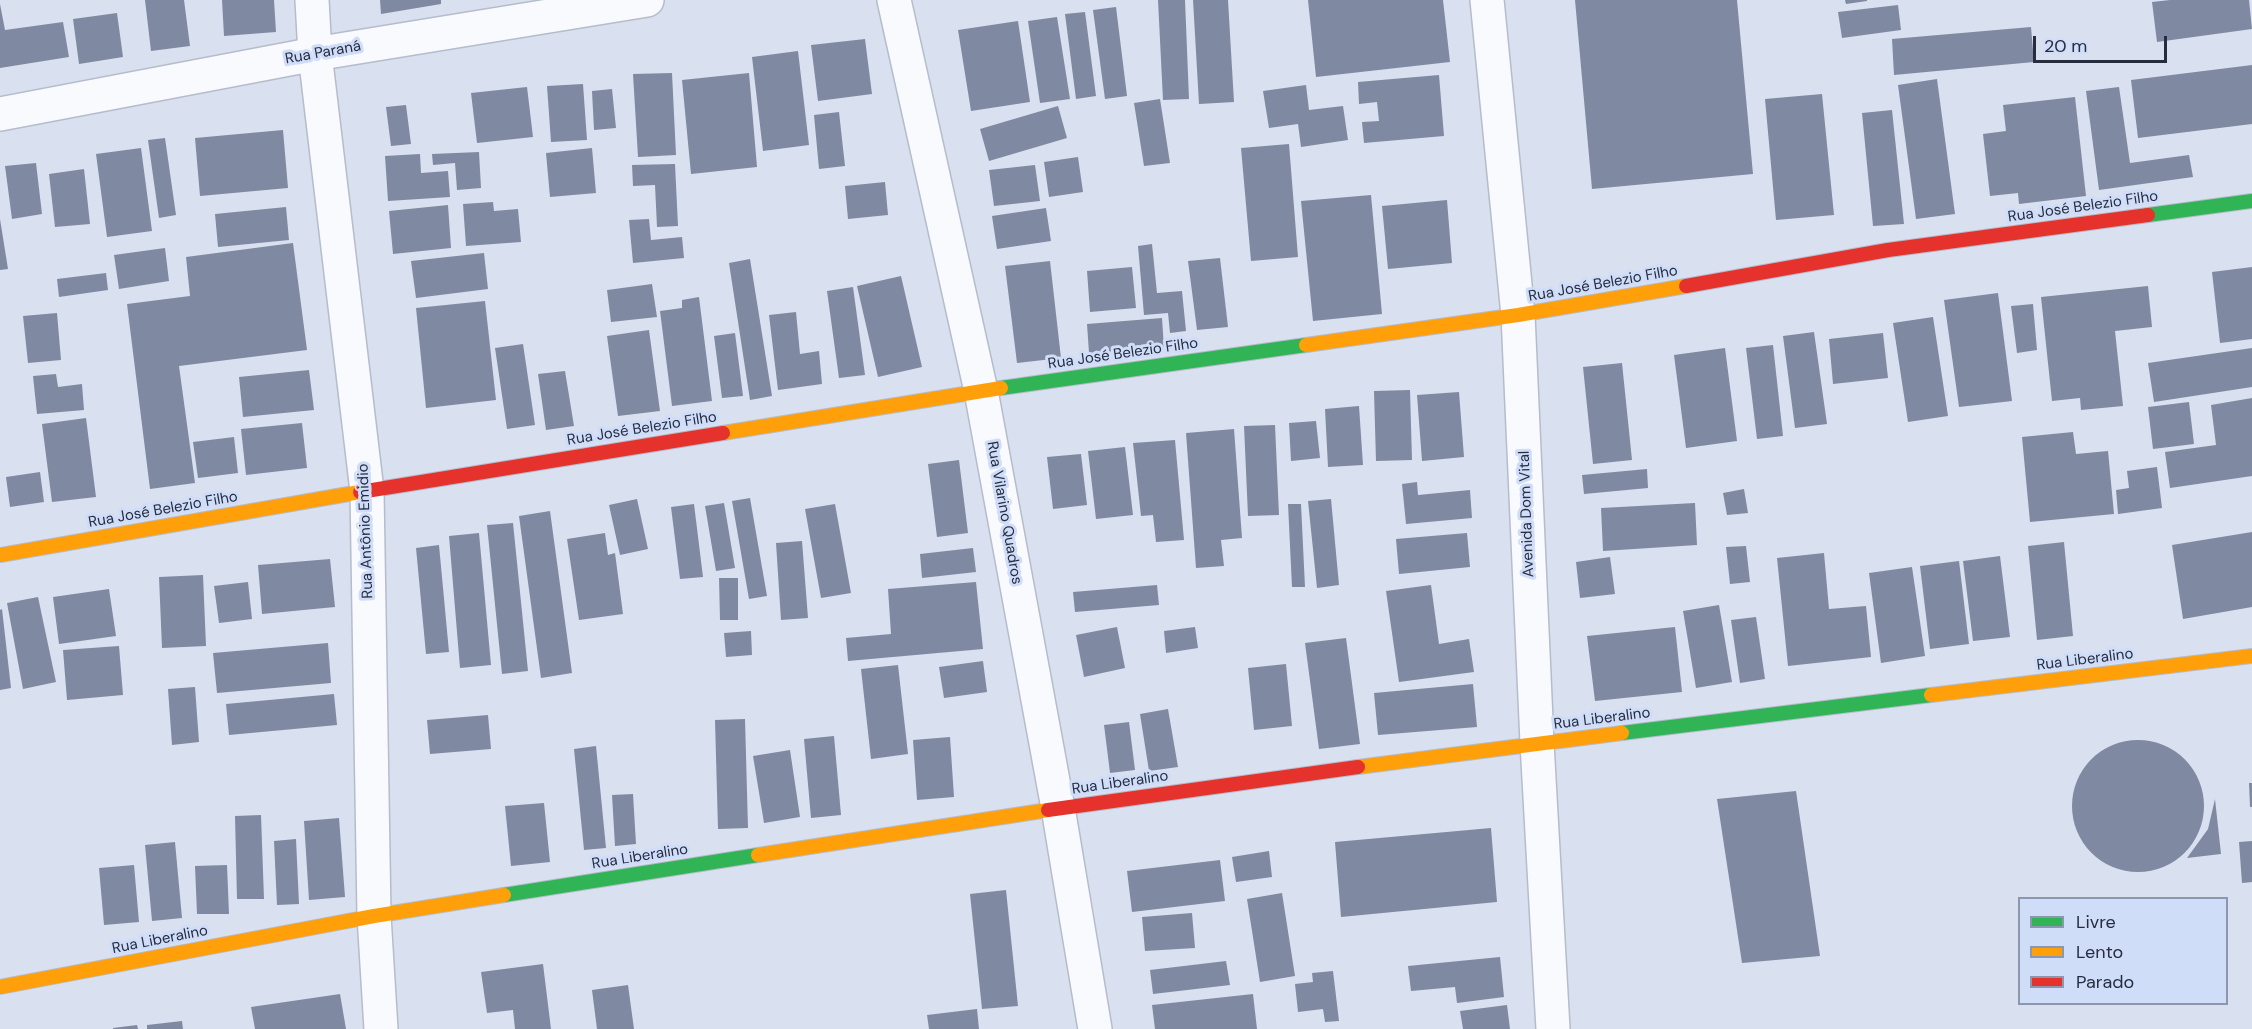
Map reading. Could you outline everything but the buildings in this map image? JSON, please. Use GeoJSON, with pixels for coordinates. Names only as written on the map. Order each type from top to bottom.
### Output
{"type":"FeatureCollection","features":[{"type":"Feature","properties":{"kind":"street","name":"Rua Antônio Emidio"},"geometry":{"type":"LineString","coordinates":[[312,0],[315,54],[367,491],[374,916],[381,1029]]}},
{"type":"Feature","properties":{"kind":"street","name":"Rua Paraná"},"geometry":{"type":"LineString","coordinates":[[0,114],[315,54],[646,0]]}},
{"type":"Feature","properties":{"kind":"street","name":"Rua Vilarino Quadros"},"geometry":{"type":"LineString","coordinates":[[894,0],[981,391],[1058,808],[1095,1029]]}},
{"type":"Feature","properties":{"kind":"street","name":"Avenida Dom Vital"},"geometry":{"type":"LineString","coordinates":[[1487,0],[1518,315],[1537,743],[1554,1029]]}},
{"type":"Feature","properties":{"kind":"street","name":"Rua José Belezio Filho"},"geometry":{"type":"LineString","coordinates":[[0,555],[367,491],[981,391],[1518,315],[1888,250],[2252,201]]}},
{"type":"Feature","properties":{"kind":"street","name":"Rua Liberalino"},"geometry":{"type":"LineString","coordinates":[[0,987],[374,916],[1058,808],[1537,743],[2252,656]]}},
{"type":"Feature","properties":{"kind":"traffic: fast"},"geometry":{"type":"LineString","coordinates":[[2148,215],[2252,201]]}},
{"type":"Feature","properties":{"kind":"traffic: fast"},"geometry":{"type":"LineString","coordinates":[[1001,388],[1306,345]]}},
{"type":"Feature","properties":{"kind":"traffic: fast"},"geometry":{"type":"LineString","coordinates":[[1622,733],[1931,695]]}},
{"type":"Feature","properties":{"kind":"traffic: fast"},"geometry":{"type":"LineString","coordinates":[[504,895],[758,855]]}},
{"type":"Feature","properties":{"kind":"traffic: slow"},"geometry":{"type":"LineString","coordinates":[[1306,345],[1518,315],[1686,286]]}},
{"type":"Feature","properties":{"kind":"traffic: slow"},"geometry":{"type":"LineString","coordinates":[[723,433],[1001,388]]}},
{"type":"Feature","properties":{"kind":"traffic: slow"},"geometry":{"type":"LineString","coordinates":[[0,555],[360,492]]}},
{"type":"Feature","properties":{"kind":"traffic: slow"},"geometry":{"type":"LineString","coordinates":[[1931,695],[2252,656]]}},
{"type":"Feature","properties":{"kind":"traffic: slow"},"geometry":{"type":"LineString","coordinates":[[1358,767],[1622,733]]}},
{"type":"Feature","properties":{"kind":"traffic: slow"},"geometry":{"type":"LineString","coordinates":[[758,855],[1048,810]]}},
{"type":"Feature","properties":{"kind":"traffic: slow"},"geometry":{"type":"LineString","coordinates":[[0,987],[374,916],[504,895]]}},
{"type":"Feature","properties":{"kind":"traffic: jam"},"geometry":{"type":"LineString","coordinates":[[1686,286],[1888,250],[2148,215]]}},
{"type":"Feature","properties":{"kind":"traffic: jam"},"geometry":{"type":"LineString","coordinates":[[360,492],[723,433]]}},
{"type":"Feature","properties":{"kind":"traffic: jam"},"geometry":{"type":"LineString","coordinates":[[1048,810],[1358,767]]}}]}
